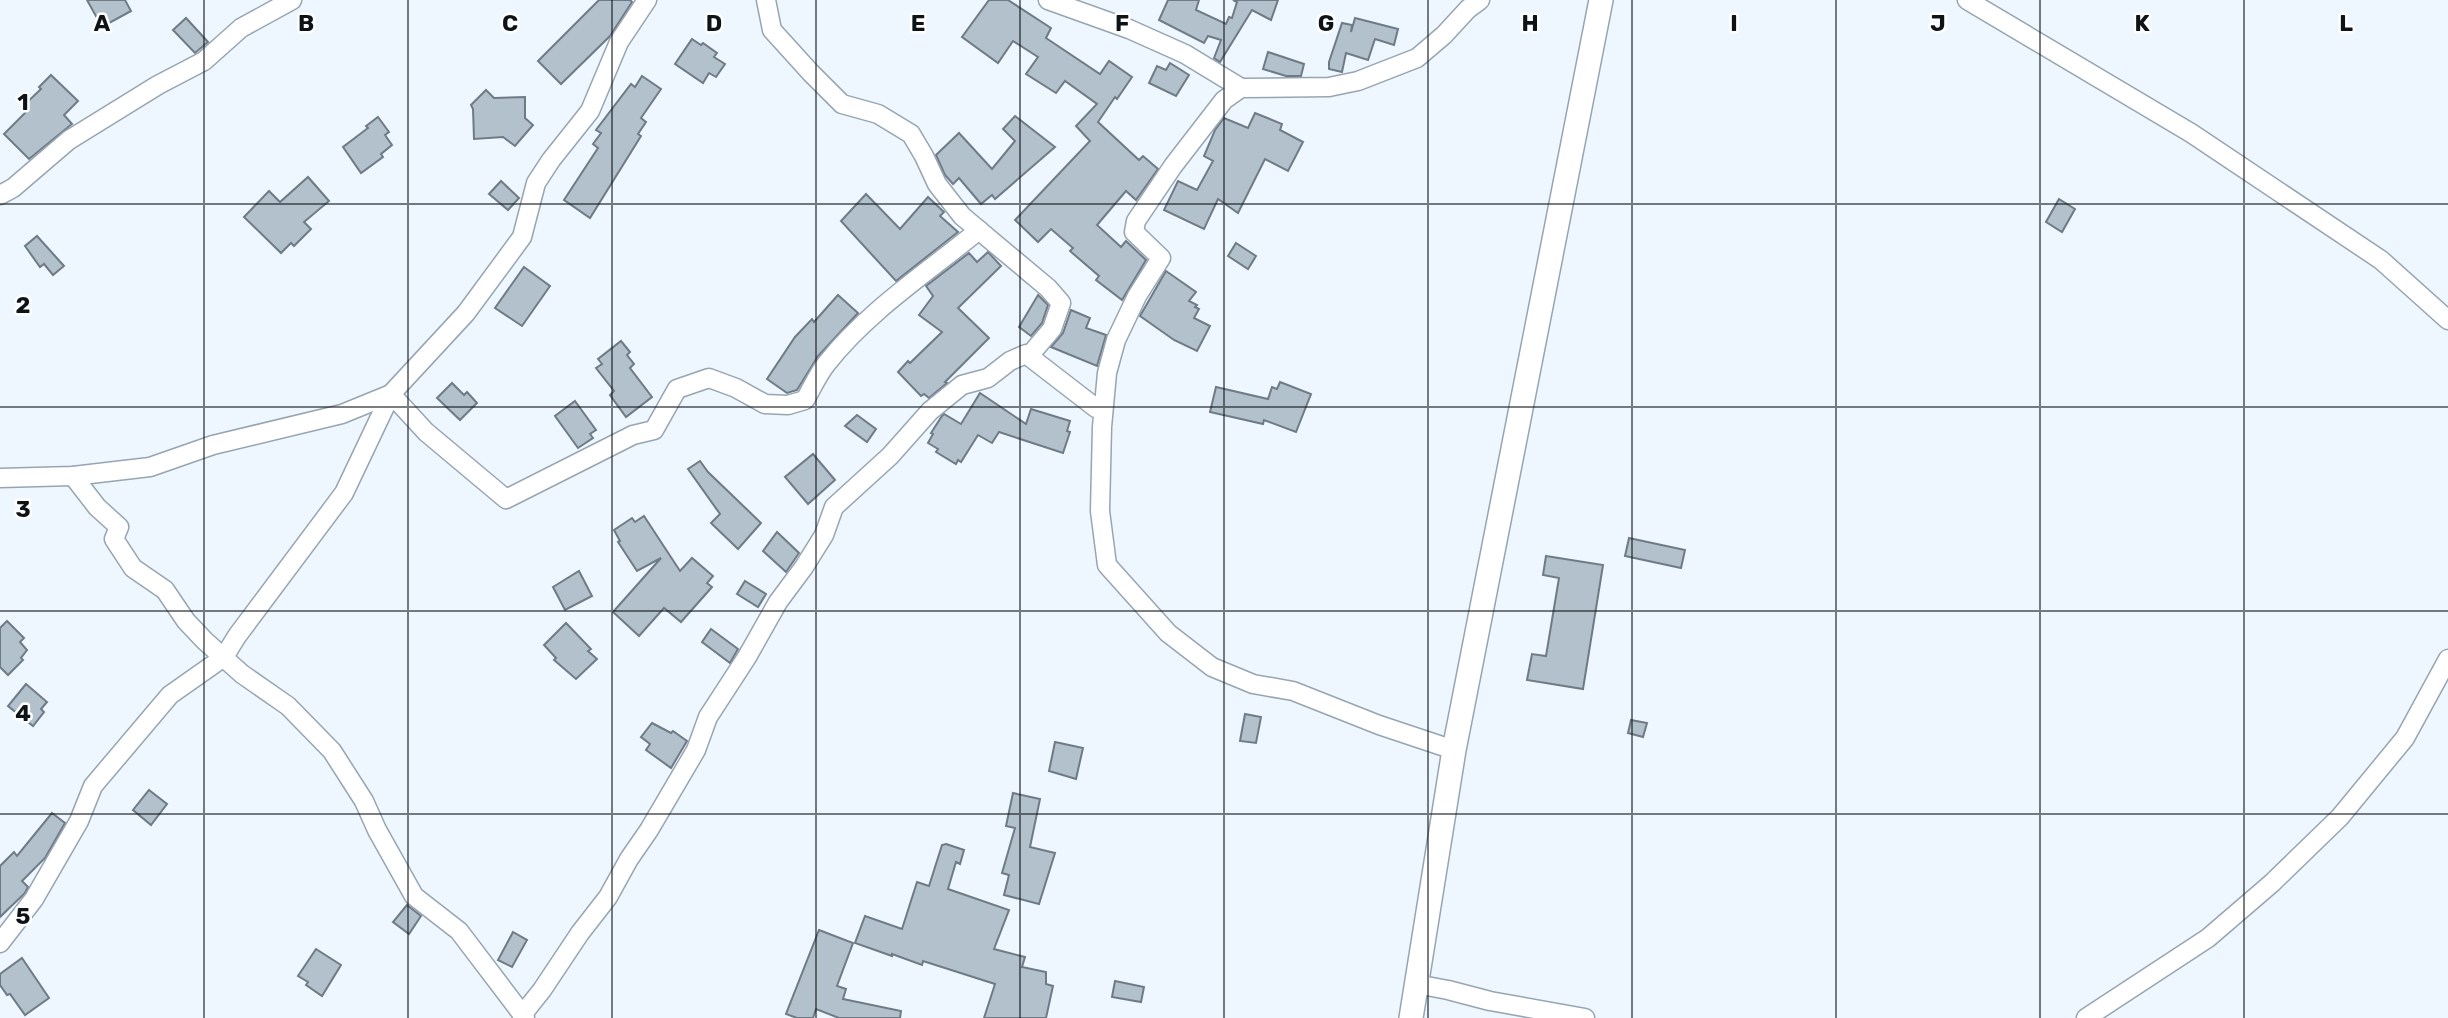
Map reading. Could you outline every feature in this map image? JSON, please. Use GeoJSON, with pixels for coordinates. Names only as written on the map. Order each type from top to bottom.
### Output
{"type":"FeatureCollection","features":[{"type":"Feature","properties":{"kind":"street"},"geometry":{"type":"LineString","coordinates":[[0,195],[13,188],[69,141],[159,85],[204,61],[241,27],[292,0]]}},
{"type":"Feature","properties":{"kind":"street"},"geometry":{"type":"LineString","coordinates":[[0,943],[34,899],[79,821],[93,786],[170,695],[224,657],[344,493],[391,394],[466,313],[522,237],[536,183],[590,111],[619,42],[647,0]]}},
{"type":"Feature","properties":{"kind":"street"},"geometry":{"type":"LineString","coordinates":[[766,0],[772,30],[842,104],[878,114],[911,135],[937,184],[962,216],[1048,288],[1061,303],[1052,329],[1029,356]]}},
{"type":"Feature","properties":{"kind":"street"},"geometry":{"type":"LineString","coordinates":[[1048,0],[1129,29],[1185,54],[1241,88],[1329,87],[1359,81],[1417,58],[1480,0]]}},
{"type":"Feature","properties":{"kind":"street"},"geometry":{"type":"LineString","coordinates":[[1411,1018],[1454,750],[1601,0]]}},
{"type":"Feature","properties":{"kind":"street"},"geometry":{"type":"LineString","coordinates":[[1967,0],[2191,133],[2381,260],[2448,320]]}},
{"type":"Feature","properties":{"kind":"street"},"geometry":{"type":"LineString","coordinates":[[1241,88],[1224,100],[1173,166],[1136,221],[1134,232],[1161,258],[1137,296],[1116,340],[1107,373],[1103,410],[1100,511],[1107,565],[1168,633],[1212,667],[1253,684],[1293,691],[1379,725],[1454,750]]}},
{"type":"Feature","properties":{"kind":"street"},"geometry":{"type":"LineString","coordinates":[[391,394],[426,432],[506,499],[633,435],[654,430],[677,389],[709,378],[736,388],[765,404],[789,405],[805,400],[826,364],[872,316],[979,230]]}},
{"type":"Feature","properties":{"kind":"street"},"geometry":{"type":"LineString","coordinates":[[74,476],[97,507],[119,527],[114,539],[133,568],[166,590],[186,621],[242,674],[288,706],[332,751],[364,801],[382,840],[415,896],[459,931],[523,1016],[608,897],[649,830],[696,750],[709,717],[778,602],[824,535],[834,507],[890,456],[930,411],[962,385],[988,378],[1010,361],[1026,354],[1096,408],[1103,410]]}},
{"type":"Feature","properties":{"kind":"street"},"geometry":{"type":"LineString","coordinates":[[0,478],[74,476],[150,467],[213,445],[342,414],[391,394]]}},
{"type":"Feature","properties":{"kind":"street"},"geometry":{"type":"LineString","coordinates":[[2086,1018],[2208,938],[2272,883],[2340,817],[2405,738],[2448,659]]}},
{"type":"Feature","properties":{"kind":"street"},"geometry":{"type":"LineString","coordinates":[[1416,984],[1585,1018]]}},
{"type":"Feature","properties":{"kind":"building"},"geometry":{"type":"Polygon","coordinates":[[[87,0],[125,0],[131,11],[102,27],[87,0]]]}},
{"type":"Feature","properties":{"kind":"building"},"geometry":{"type":"Polygon","coordinates":[[[599,0],[632,2],[610,36],[561,84],[538,61],[599,0]]]}},
{"type":"Feature","properties":{"kind":"building"},"geometry":{"type":"Polygon","coordinates":[[[989,0],[1008,0],[1051,28],[1046,38],[1100,74],[1109,61],[1132,77],[1098,122],[1139,160],[1143,156],[1158,169],[1136,200],[1126,191],[1097,225],[1121,247],[1126,241],[1146,260],[1122,300],[1096,280],[1099,276],[1070,251],[1073,248],[1051,229],[1038,242],[1015,220],[1090,141],[1076,126],[1097,104],[1065,81],[1056,93],[1026,74],[1038,57],[1013,41],[998,63],[962,37],[989,0]]]}},
{"type":"Feature","properties":{"kind":"building"},"geometry":{"type":"Polygon","coordinates":[[[1168,0],[1199,0],[1196,10],[1226,24],[1229,17],[1232,18],[1237,2],[1233,0],[1278,0],[1271,20],[1252,10],[1220,62],[1214,58],[1221,40],[1208,36],[1204,43],[1159,20],[1168,0]]]}},
{"type":"Feature","properties":{"kind":"building"},"geometry":{"type":"Polygon","coordinates":[[[186,18],[208,42],[195,53],[173,30],[186,18]]]}},
{"type":"Feature","properties":{"kind":"building"},"geometry":{"type":"Polygon","coordinates":[[[1355,18],[1398,29],[1394,45],[1375,39],[1368,60],[1346,53],[1342,72],[1329,69],[1342,23],[1352,25],[1351,32],[1355,18]]]}},
{"type":"Feature","properties":{"kind":"building"},"geometry":{"type":"Polygon","coordinates":[[[692,39],[717,53],[714,57],[725,64],[716,77],[709,73],[703,83],[675,64],[692,39]]]}},
{"type":"Feature","properties":{"kind":"building"},"geometry":{"type":"Polygon","coordinates":[[[1268,52],[1304,64],[1301,76],[1286,76],[1263,69],[1268,52]]]}},
{"type":"Feature","properties":{"kind":"building"},"geometry":{"type":"Polygon","coordinates":[[[1170,63],[1189,75],[1176,96],[1149,83],[1157,66],[1166,70],[1170,63]]]}},
{"type":"Feature","properties":{"kind":"building"},"geometry":{"type":"Polygon","coordinates":[[[51,75],[78,101],[64,115],[72,124],[29,159],[4,134],[26,112],[22,107],[51,75]]]}},
{"type":"Feature","properties":{"kind":"building"},"geometry":{"type":"Polygon","coordinates":[[[642,76],[661,89],[641,118],[646,122],[638,134],[641,136],[590,218],[564,200],[598,148],[593,144],[601,133],[596,130],[631,84],[635,87],[642,76]]]}},
{"type":"Feature","properties":{"kind":"building"},"geometry":{"type":"Polygon","coordinates":[[[486,90],[494,98],[525,97],[525,118],[533,125],[515,146],[503,137],[474,139],[471,105],[486,90]]]}},
{"type":"Feature","properties":{"kind":"building"},"geometry":{"type":"Polygon","coordinates":[[[1255,113],[1282,124],[1280,130],[1303,142],[1288,171],[1265,159],[1238,213],[1218,199],[1204,229],[1164,210],[1178,181],[1197,190],[1213,161],[1204,156],[1215,130],[1224,118],[1248,128],[1255,113]]]}},
{"type":"Feature","properties":{"kind":"building"},"geometry":{"type":"Polygon","coordinates":[[[1015,116],[1055,147],[995,199],[992,195],[981,204],[959,178],[953,184],[945,175],[936,155],[959,133],[992,169],[1015,141],[1003,129],[1015,116]]]}},
{"type":"Feature","properties":{"kind":"building"},"geometry":{"type":"Polygon","coordinates":[[[378,117],[389,132],[385,135],[392,145],[381,154],[383,157],[361,173],[343,147],[378,117]]]}},
{"type":"Feature","properties":{"kind":"building"},"geometry":{"type":"Polygon","coordinates":[[[308,177],[329,201],[304,222],[311,229],[294,246],[291,243],[281,253],[244,217],[269,191],[280,202],[308,177]]]}},
{"type":"Feature","properties":{"kind":"building"},"geometry":{"type":"Polygon","coordinates":[[[501,181],[519,198],[508,210],[489,194],[501,181]]]}},
{"type":"Feature","properties":{"kind":"building"},"geometry":{"type":"Polygon","coordinates":[[[866,194],[900,229],[928,197],[944,212],[940,216],[958,232],[896,281],[841,221],[866,194]]]}},
{"type":"Feature","properties":{"kind":"building"},"geometry":{"type":"Polygon","coordinates":[[[2059,199],[2075,209],[2062,232],[2046,222],[2059,199]]]}},
{"type":"Feature","properties":{"kind":"building"},"geometry":{"type":"Polygon","coordinates":[[[37,236],[64,266],[53,275],[44,264],[40,267],[25,246],[37,236]]]}},
{"type":"Feature","properties":{"kind":"building"},"geometry":{"type":"Polygon","coordinates":[[[1236,243],[1256,256],[1248,269],[1228,256],[1236,243]]]}},
{"type":"Feature","properties":{"kind":"building"},"geometry":{"type":"Polygon","coordinates":[[[988,252],[1001,266],[958,308],[989,338],[945,382],[947,383],[929,398],[924,394],[921,396],[898,372],[942,332],[919,315],[933,296],[926,286],[969,253],[977,262],[988,252]]]}},
{"type":"Feature","properties":{"kind":"building"},"geometry":{"type":"Polygon","coordinates":[[[524,267],[550,286],[522,326],[495,308],[524,267]]]}},
{"type":"Feature","properties":{"kind":"building"},"geometry":{"type":"Polygon","coordinates":[[[1166,271],[1196,292],[1189,301],[1199,309],[1194,318],[1210,326],[1197,351],[1174,340],[1140,316],[1166,271]]]}},
{"type":"Feature","properties":{"kind":"building"},"geometry":{"type":"Polygon","coordinates":[[[838,295],[858,313],[818,356],[797,390],[787,393],[767,379],[795,337],[812,319],[814,322],[838,295]]]}},
{"type":"Feature","properties":{"kind":"building"},"geometry":{"type":"Polygon","coordinates":[[[1038,295],[1048,305],[1042,323],[1031,336],[1019,327],[1038,295]]]}},
{"type":"Feature","properties":{"kind":"building"},"geometry":{"type":"Polygon","coordinates":[[[1071,310],[1090,318],[1086,328],[1106,335],[1097,366],[1051,347],[1063,333],[1071,310]]]}},
{"type":"Feature","properties":{"kind":"building"},"geometry":{"type":"Polygon","coordinates":[[[621,341],[630,352],[627,355],[634,364],[630,368],[652,397],[626,417],[610,395],[614,391],[596,368],[602,364],[598,359],[621,341]]]}},
{"type":"Feature","properties":{"kind":"building"},"geometry":{"type":"Polygon","coordinates":[[[1280,382],[1311,394],[1296,432],[1264,420],[1263,424],[1210,412],[1216,387],[1268,399],[1272,387],[1277,389],[1280,382]]]}},
{"type":"Feature","properties":{"kind":"building"},"geometry":{"type":"Polygon","coordinates":[[[452,383],[464,395],[467,392],[477,403],[460,420],[437,398],[452,383]]]}},
{"type":"Feature","properties":{"kind":"building"},"geometry":{"type":"Polygon","coordinates":[[[980,393],[1026,424],[1031,409],[1070,421],[1067,431],[1070,432],[1063,453],[999,432],[992,443],[978,435],[961,462],[958,460],[956,464],[936,452],[938,449],[928,443],[942,416],[944,414],[961,424],[980,393]]]}},
{"type":"Feature","properties":{"kind":"building"},"geometry":{"type":"Polygon","coordinates":[[[575,401],[596,430],[590,434],[593,438],[578,448],[555,416],[575,401]]]}},
{"type":"Feature","properties":{"kind":"building"},"geometry":{"type":"Polygon","coordinates":[[[857,415],[876,429],[867,442],[845,426],[857,415]]]}},
{"type":"Feature","properties":{"kind":"building"},"geometry":{"type":"Polygon","coordinates":[[[813,454],[835,480],[808,504],[785,477],[813,454]]]}},
{"type":"Feature","properties":{"kind":"building"},"geometry":{"type":"Polygon","coordinates":[[[700,461],[761,523],[738,549],[711,523],[720,514],[688,469],[700,461]]]}},
{"type":"Feature","properties":{"kind":"building"},"geometry":{"type":"Polygon","coordinates":[[[644,516],[680,571],[692,558],[713,576],[707,583],[712,587],[681,622],[664,608],[639,636],[613,612],[661,558],[637,571],[618,542],[620,541],[614,530],[632,518],[635,522],[644,516]]]}},
{"type":"Feature","properties":{"kind":"building"},"geometry":{"type":"Polygon","coordinates":[[[777,532],[799,553],[786,572],[763,551],[777,532]]]}},
{"type":"Feature","properties":{"kind":"building"},"geometry":{"type":"Polygon","coordinates":[[[1629,538],[1685,550],[1681,568],[1625,556],[1629,538]]]}},
{"type":"Feature","properties":{"kind":"building"},"geometry":{"type":"Polygon","coordinates":[[[1546,556],[1603,565],[1583,689],[1527,680],[1532,654],[1546,656],[1559,578],[1543,575],[1546,556]]]}},
{"type":"Feature","properties":{"kind":"building"},"geometry":{"type":"Polygon","coordinates":[[[579,571],[592,596],[565,610],[553,587],[579,571]]]}},
{"type":"Feature","properties":{"kind":"building"},"geometry":{"type":"Polygon","coordinates":[[[745,581],[766,594],[758,607],[737,594],[745,581]]]}},
{"type":"Feature","properties":{"kind":"building"},"geometry":{"type":"Polygon","coordinates":[[[7,621],[24,638],[20,642],[27,650],[21,658],[23,660],[8,675],[0,667],[0,628],[7,621]]]}},
{"type":"Feature","properties":{"kind":"building"},"geometry":{"type":"Polygon","coordinates":[[[566,623],[597,659],[576,679],[554,660],[556,658],[544,645],[566,623]]]}},
{"type":"Feature","properties":{"kind":"building"},"geometry":{"type":"Polygon","coordinates":[[[711,629],[738,649],[730,663],[702,642],[711,629]]]}},
{"type":"Feature","properties":{"kind":"building"},"geometry":{"type":"Polygon","coordinates":[[[26,684],[47,702],[41,709],[44,712],[33,726],[8,706],[26,684]]]}},
{"type":"Feature","properties":{"kind":"building"},"geometry":{"type":"Polygon","coordinates":[[[1245,714],[1261,717],[1256,743],[1240,741],[1245,714]]]}},
{"type":"Feature","properties":{"kind":"building"},"geometry":{"type":"Polygon","coordinates":[[[1631,720],[1647,723],[1643,737],[1628,733],[1631,720]]]}},
{"type":"Feature","properties":{"kind":"building"},"geometry":{"type":"Polygon","coordinates":[[[652,723],[671,733],[673,731],[687,741],[671,768],[646,750],[650,744],[641,737],[652,723]]]}},
{"type":"Feature","properties":{"kind":"building"},"geometry":{"type":"Polygon","coordinates":[[[1055,742],[1083,748],[1076,779],[1049,771],[1055,742]]]}},
{"type":"Feature","properties":{"kind":"building"},"geometry":{"type":"Polygon","coordinates":[[[149,790],[167,804],[151,825],[133,810],[149,790]]]}},
{"type":"Feature","properties":{"kind":"building"},"geometry":{"type":"Polygon","coordinates":[[[1013,793],[1040,799],[1030,847],[1055,853],[1039,904],[1004,895],[1009,875],[1002,873],[1015,828],[1006,826],[1013,793]]]}},
{"type":"Feature","properties":{"kind":"building"},"geometry":{"type":"Polygon","coordinates":[[[52,813],[65,823],[45,858],[22,881],[28,887],[25,893],[0,917],[0,866],[14,852],[17,856],[52,813]]]}},
{"type":"Feature","properties":{"kind":"building"},"geometry":{"type":"Polygon","coordinates":[[[942,845],[964,850],[960,864],[956,862],[948,889],[1009,910],[994,949],[1025,957],[1022,967],[1046,972],[1046,984],[1053,986],[1046,1018],[984,1018],[995,984],[923,961],[922,965],[855,943],[865,916],[902,929],[917,882],[929,886],[942,845]]]}},
{"type":"Feature","properties":{"kind":"building"},"geometry":{"type":"Polygon","coordinates":[[[407,905],[421,916],[409,934],[393,922],[407,905]]]}},
{"type":"Feature","properties":{"kind":"building"},"geometry":{"type":"Polygon","coordinates":[[[819,930],[853,943],[837,986],[846,989],[843,999],[901,1011],[900,1018],[839,1018],[816,1009],[813,1018],[797,1018],[786,1014],[819,930]]]}},
{"type":"Feature","properties":{"kind":"building"},"geometry":{"type":"Polygon","coordinates":[[[513,932],[527,940],[512,967],[498,960],[513,932]]]}},
{"type":"Feature","properties":{"kind":"building"},"geometry":{"type":"Polygon","coordinates":[[[316,949],[341,965],[322,996],[298,976],[316,949]]]}},
{"type":"Feature","properties":{"kind":"building"},"geometry":{"type":"Polygon","coordinates":[[[22,958],[49,998],[25,1015],[0,985],[0,974],[22,958]]]}},
{"type":"Feature","properties":{"kind":"building"},"geometry":{"type":"Polygon","coordinates":[[[1115,981],[1144,987],[1141,1002],[1112,997],[1115,981]]]}}]}
